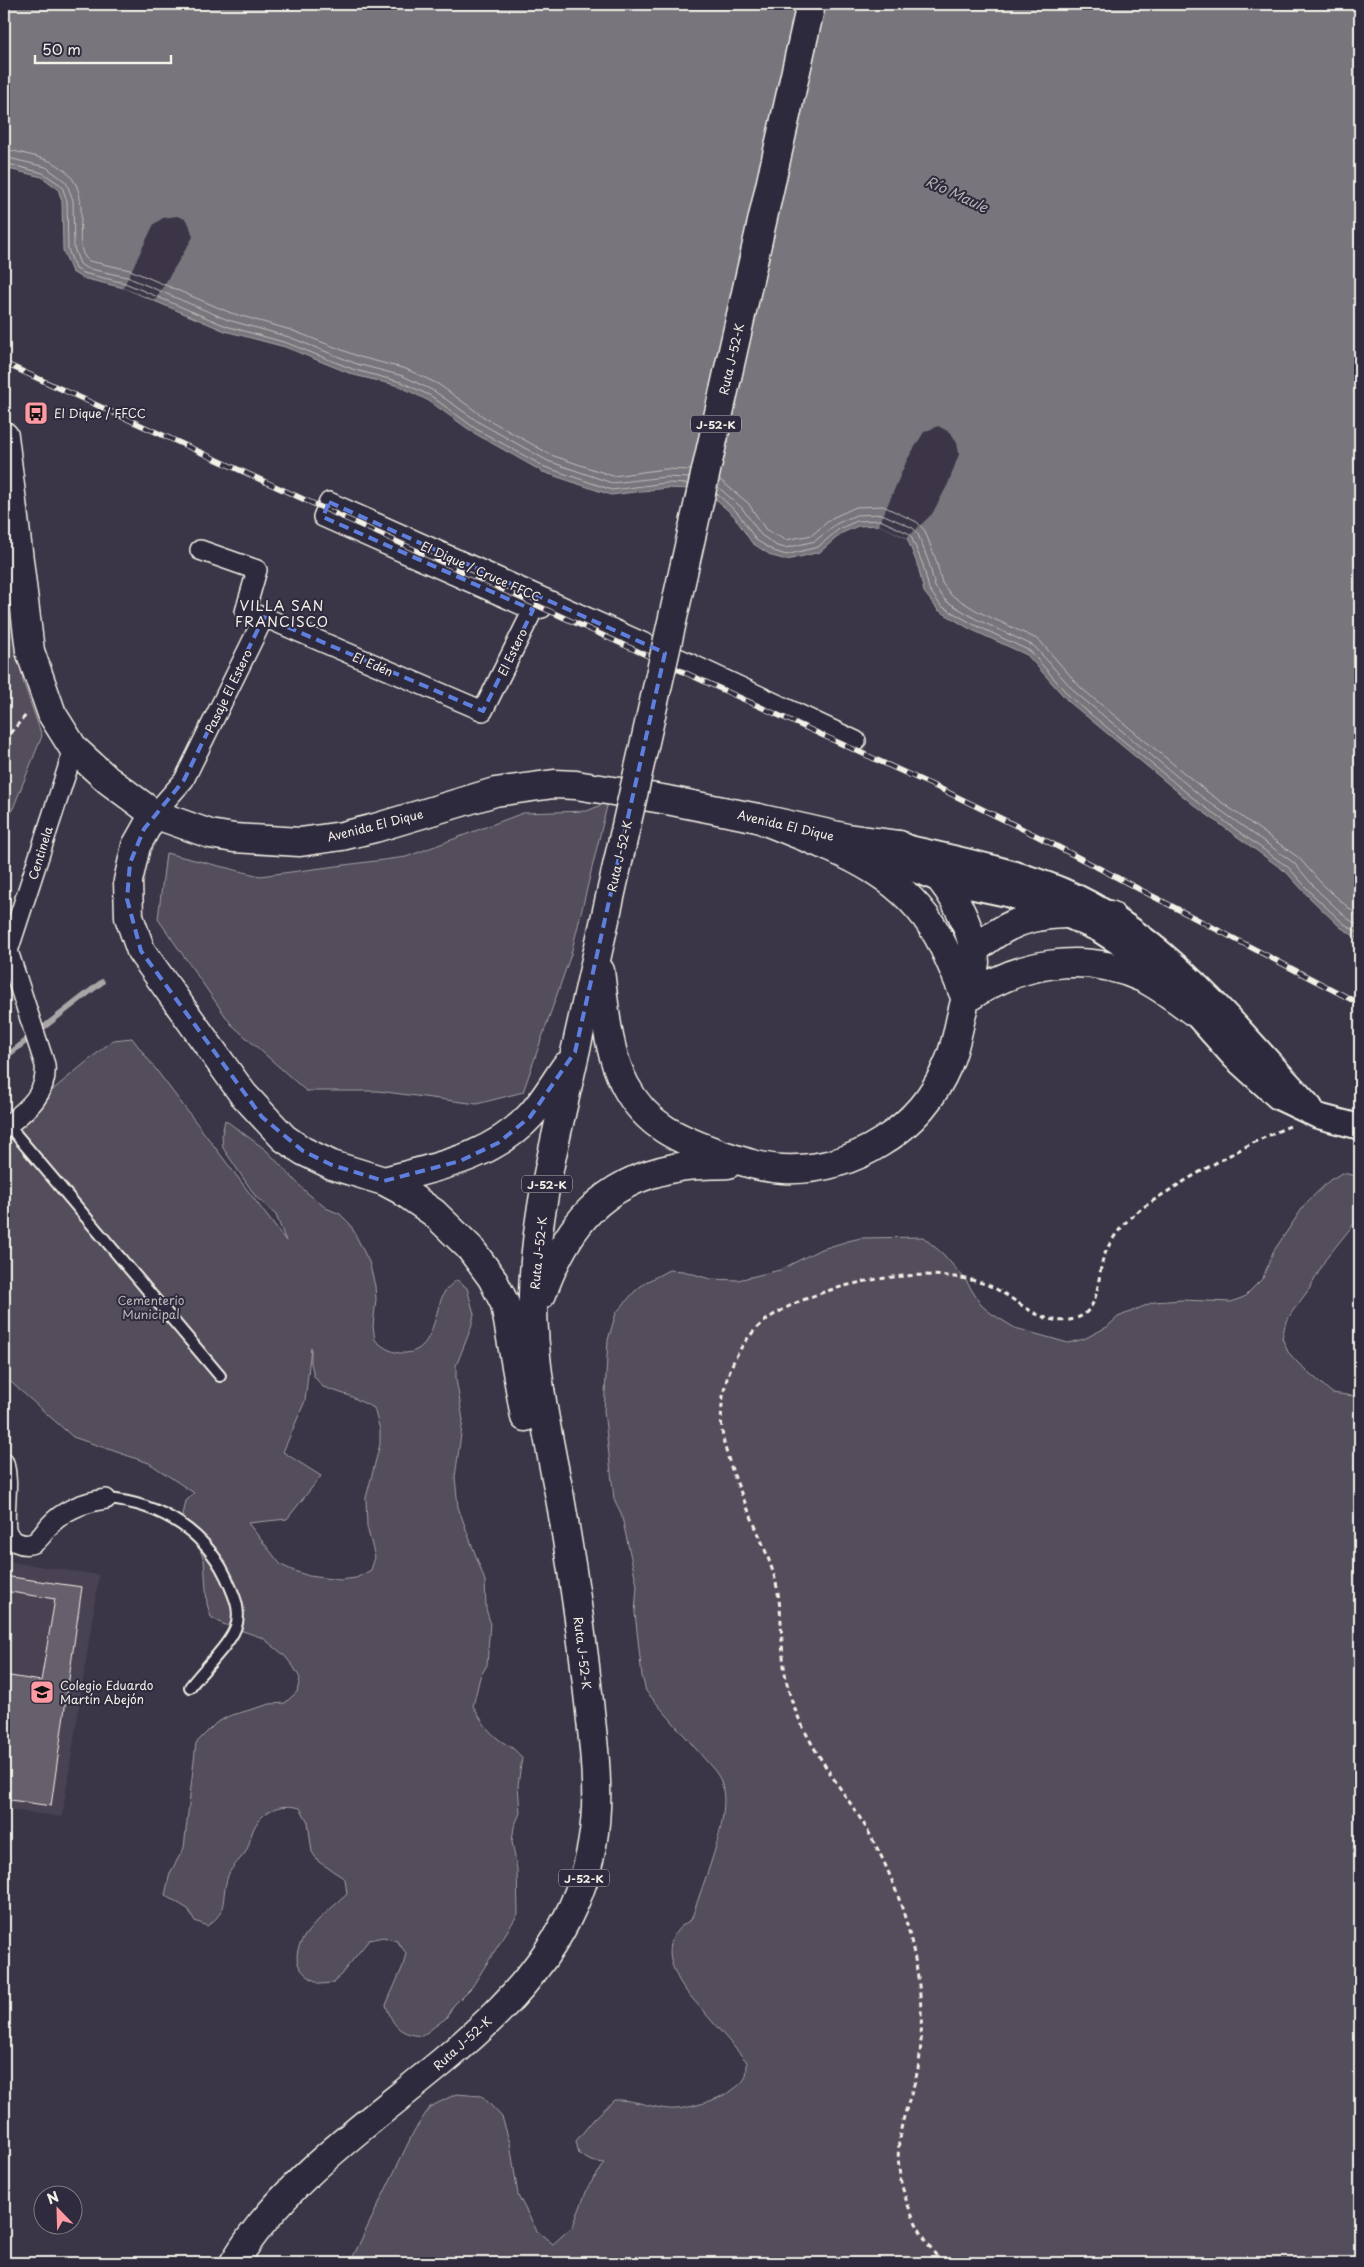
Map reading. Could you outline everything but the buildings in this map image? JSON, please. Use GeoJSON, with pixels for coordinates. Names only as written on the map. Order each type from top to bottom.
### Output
{"type":"FeatureCollection","features":[{"type":"Feature","properties":{"kind":"main road","name":"Ruta J-52-K"},"geometry":{"type":"LineString","coordinates":[[234,2263],[260,2225],[295,2185],[334,2149],[444,2060],[512,1996],[544,1956],[568,1918],[584,1880],[591,1855],[598,1803],[591,1717],[578,1614],[539,1384],[534,1316],[537,1238],[575,1052],[811,4]]}},
{"type":"Feature","properties":{"kind":"main road","name":"Avenida El Dique"},"geometry":{"type":"LineString","coordinates":[[4,436],[28,642],[46,698],[60,730],[74,749],[108,780],[154,814],[210,834],[234,838],[300,842],[342,836],[495,792],[554,784],[576,785],[662,799],[847,838],[900,845]]}},
{"type":"Feature","properties":{"kind":"main road"},"geometry":{"type":"LineString","coordinates":[[154,814],[136,846],[128,881],[129,917],[141,951],[243,1094],[268,1122],[303,1151],[332,1166],[384,1181],[418,1201],[453,1229],[485,1268],[498,1289],[508,1320],[527,1428],[544,1505],[578,1614]]}},
{"type":"Feature","properties":{"kind":"main road"},"geometry":{"type":"LineString","coordinates":[[758,818],[846,854],[883,874],[913,902],[926,918],[944,947],[966,999]]}},
{"type":"Feature","properties":{"kind":"main road"},"geometry":{"type":"LineString","coordinates":[[598,952],[612,1053],[626,1086],[650,1117],[681,1140],[745,1163],[781,1169],[822,1166],[862,1154],[897,1132],[912,1118],[939,1084],[955,1043],[973,973],[974,950],[966,925],[941,880],[900,845]]}},
{"type":"Feature","properties":{"kind":"main road"},"geometry":{"type":"LineString","coordinates":[[954,972],[974,950],[989,938],[1022,921],[1062,913],[1110,915]]}},
{"type":"Feature","properties":{"kind":"main road"},"geometry":{"type":"LineString","coordinates":[[966,999],[996,980],[1022,970],[1057,963],[1085,963],[1105,966],[1144,979],[1194,1012]]}},
{"type":"Feature","properties":{"kind":"main road"},"geometry":{"type":"LineString","coordinates":[[384,1181],[460,1161],[498,1143],[530,1117],[575,1052]]}},
{"type":"Feature","properties":{"kind":"main road"},"geometry":{"type":"LineString","coordinates":[[534,1316],[551,1268],[568,1236],[593,1208],[607,1196],[640,1178],[675,1167],[745,1163]]}},
{"type":"Feature","properties":{"kind":"street","name":"El Dique / Cruce FFCC"},"geometry":{"type":"LineString","coordinates":[[539,605],[329,502],[323,517],[539,605],[689,663],[856,741]]}},
{"type":"Feature","properties":{"kind":"street"},"geometry":{"type":"LineString","coordinates":[[200,550],[257,570],[245,612],[264,617]]}},
{"type":"Feature","properties":{"kind":"street","name":"El Estero"},"geometry":{"type":"LineString","coordinates":[[483,711],[539,605]]}},
{"type":"Feature","properties":{"kind":"street","name":"El Edén"},"geometry":{"type":"LineString","coordinates":[[264,617],[483,711]]}},
{"type":"Feature","properties":{"kind":"street","name":"Pasaje El Estero"},"geometry":{"type":"LineString","coordinates":[[154,814],[184,780],[264,617]]}},
{"type":"Feature","properties":{"kind":"street","name":"Centinela"},"geometry":{"type":"LineString","coordinates":[[6,953],[74,749]]}},
{"type":"Feature","properties":{"kind":"street"},"geometry":{"type":"LineString","coordinates":[[847,838],[865,850],[941,880],[1007,894],[1062,913],[1098,929],[1129,949],[1159,973],[1234,1057],[1278,1098],[1318,1116],[1360,1127]]}},
{"type":"Feature","properties":{"kind":"street"},"geometry":{"type":"LineString","coordinates":[[900,845],[1022,876],[1063,891],[1110,915],[1148,942],[1184,973],[1318,1116]]}},
{"type":"Feature","properties":{"kind":"street"},"geometry":{"type":"LineString","coordinates":[[6,953],[46,1073],[40,1095],[6,1127]]}},
{"type":"Feature","properties":{"kind":"street"},"geometry":{"type":"LineString","coordinates":[[4,1463],[7,1488],[6,1529],[12,1540],[18,1543],[28,1545],[34,1543],[67,1511],[86,1503],[106,1499]]}},
{"type":"Feature","properties":{"kind":"lane"},"geometry":{"type":"LineString","coordinates":[[6,1127],[220,1376]]}},
{"type":"Feature","properties":{"kind":"lane"},"geometry":{"type":"LineString","coordinates":[[106,1499],[121,1500],[150,1508],[179,1522],[207,1547],[227,1577],[237,1603],[236,1628],[228,1642],[190,1687]]}},
{"type":"Feature","properties":{"kind":"path"},"geometry":{"type":"LineString","coordinates":[[4,740],[27,714],[46,698]]}},
{"type":"Feature","properties":{"kind":"path"},"geometry":{"type":"LineString","coordinates":[[942,2263],[931,2250],[912,2218],[898,2163],[900,2133],[916,2082],[922,2037],[918,1985],[907,1927],[895,1889],[875,1844],[825,1765],[793,1707],[782,1663],[780,1609],[776,1583],[724,1443],[722,1409],[728,1376],[742,1347],[756,1330],[774,1314],[817,1295],[864,1282],[914,1276],[959,1278],[1002,1291],[1043,1317],[1069,1320],[1082,1315],[1094,1302],[1100,1271],[1110,1244],[1128,1218],[1200,1172],[1254,1142],[1318,1116]]}},
{"type":"Feature","properties":{"kind":"highlighted area"},"geometry":{"type":"Polygon","coordinates":[[[329,502],[665,653],[575,1052],[530,1117],[498,1143],[460,1161],[384,1181],[332,1165],[303,1151],[262,1117],[141,951],[127,899],[130,863],[144,829],[184,780],[264,617],[483,711],[533,610],[323,517],[329,502]]]}},
{"type":"Feature","properties":{"kind":"shaded area","name":"Colegio Eduardo Martín Abejón"},"geometry":{"type":"Polygon","coordinates":[[[4,1561],[99,1575],[62,1817],[4,1809],[4,1561]]]}},
{"type":"Feature","properties":{"kind":"green space"},"geometry":{"type":"Polygon","coordinates":[[[4,577],[19,648],[23,681],[42,736],[4,831],[4,577]]]}},
{"type":"Feature","properties":{"kind":"green space"},"geometry":{"type":"Polygon","coordinates":[[[608,802],[571,954],[523,1092],[477,1104],[378,1091],[306,1091],[231,1024],[158,919],[166,853],[260,876],[406,857],[523,813],[587,811],[608,802]]]}},
{"type":"Feature","properties":{"kind":"green space","name":"Cementerio Municipal"},"geometry":{"type":"Polygon","coordinates":[[[132,1038],[286,1241],[276,1215],[256,1197],[223,1148],[222,1134],[225,1120],[266,1150],[305,1191],[326,1208],[340,1214],[350,1224],[369,1262],[376,1299],[373,1326],[375,1340],[382,1346],[397,1353],[416,1350],[423,1345],[428,1337],[445,1291],[457,1280],[467,1288],[474,1314],[471,1328],[456,1366],[456,1379],[463,1420],[455,1477],[458,1507],[485,1581],[486,1609],[490,1622],[487,1665],[480,1677],[473,1706],[490,1731],[515,1750],[522,1758],[518,1785],[520,1813],[514,1827],[512,1841],[517,1869],[518,1914],[472,1987],[453,2006],[446,2018],[422,2036],[402,2031],[398,2028],[394,2024],[386,2005],[403,1966],[406,1953],[397,1941],[383,1937],[369,1940],[334,1983],[319,1984],[305,1974],[299,1966],[297,1956],[299,1946],[305,1936],[347,1894],[345,1879],[319,1862],[312,1852],[308,1822],[300,1808],[280,1807],[268,1812],[258,1821],[245,1853],[228,1875],[221,1911],[214,1921],[207,1926],[195,1921],[188,1909],[165,1895],[170,1873],[184,1848],[196,1743],[216,1723],[229,1716],[270,1704],[285,1703],[297,1692],[300,1678],[284,1655],[263,1638],[223,1624],[211,1617],[207,1604],[204,1560],[194,1534],[188,1527],[183,1515],[186,1501],[194,1493],[149,1463],[73,1437],[4,1376],[4,1130],[113,1040],[132,1038]],[[311,1347],[305,1401],[283,1452],[321,1476],[287,1519],[248,1523],[281,1565],[309,1576],[340,1580],[356,1578],[371,1570],[375,1557],[367,1527],[366,1498],[380,1444],[380,1430],[374,1408],[350,1396],[323,1387],[314,1376],[311,1363],[311,1347]]]}},
{"type":"Feature","properties":{"kind":"green space"},"geometry":{"type":"Polygon","coordinates":[[[1342,1173],[1357,1176],[1360,1185],[1357,1220],[1325,1260],[1310,1288],[1292,1312],[1285,1325],[1282,1338],[1288,1352],[1298,1363],[1332,1393],[1360,1397],[1360,2263],[350,2263],[414,2131],[430,2107],[456,2094],[482,2096],[502,2117],[510,2143],[518,2195],[537,2231],[553,2244],[573,2226],[588,2187],[605,2163],[591,2161],[579,2154],[576,2141],[594,2119],[614,2100],[668,2109],[687,2108],[710,2101],[731,2091],[740,2085],[746,2076],[747,2062],[686,1991],[675,1972],[670,1953],[674,1935],[691,1920],[696,1906],[716,1846],[724,1798],[722,1783],[715,1771],[646,1691],[642,1676],[635,1613],[637,1585],[621,1513],[614,1499],[604,1411],[608,1340],[616,1313],[635,1291],[646,1282],[669,1270],[683,1271],[710,1279],[738,1280],[780,1270],[819,1250],[848,1241],[861,1238],[923,1237],[943,1254],[965,1279],[981,1305],[992,1314],[1015,1328],[1068,1343],[1084,1339],[1107,1327],[1118,1317],[1154,1302],[1182,1300],[1231,1302],[1244,1297],[1263,1278],[1273,1252],[1306,1203],[1330,1180],[1342,1173]]]}},
{"type":"Feature","properties":{"kind":"water","name":"Río Maule"},"geometry":{"type":"Polygon","coordinates":[[[4,4],[1360,4],[1360,940],[1340,927],[1286,872],[1195,806],[1068,701],[1027,655],[970,629],[938,610],[924,592],[918,566],[907,538],[880,525],[858,526],[842,533],[820,552],[787,560],[772,556],[752,543],[734,516],[712,496],[691,489],[667,488],[611,495],[543,472],[474,433],[429,401],[399,386],[354,375],[285,347],[225,331],[124,288],[82,278],[72,272],[63,250],[62,201],[58,189],[42,177],[4,168],[4,4]]]}},
{"type":"Feature","properties":{"kind":"pier"},"geometry":{"type":"Polygon","coordinates":[[[177,216],[185,219],[189,224],[193,237],[155,300],[123,288],[154,224],[163,218],[177,216]]]}},
{"type":"Feature","properties":{"kind":"pier"},"geometry":{"type":"Polygon","coordinates":[[[938,426],[951,433],[957,443],[959,454],[948,484],[932,514],[907,538],[879,525],[907,460],[924,432],[938,426]]]}},
{"type":"Feature","properties":{"kind":"waterway"},"geometry":{"type":"LineString","coordinates":[[4,1058],[102,982]]}},
{"type":"Feature","properties":{"kind":"railway"},"geometry":{"type":"LineString","coordinates":[[4,363],[943,790],[1039,837],[1360,1004]]}},
{"type":"Feature","properties":{"kind":"place","name":"El Dique / FFCC"},"geometry":{"type":"Point","coordinates":[36,413]}},
{"type":"Feature","properties":{"kind":"place","name":"Colegio Eduardo Martín Abejón"},"geometry":{"type":"Point","coordinates":[42,1692]}},
{"type":"Feature","properties":{"kind":"district","name":"VILLA SAN FRANCISCO"},"geometry":{"type":"Point","coordinates":[282,614]}}]}
